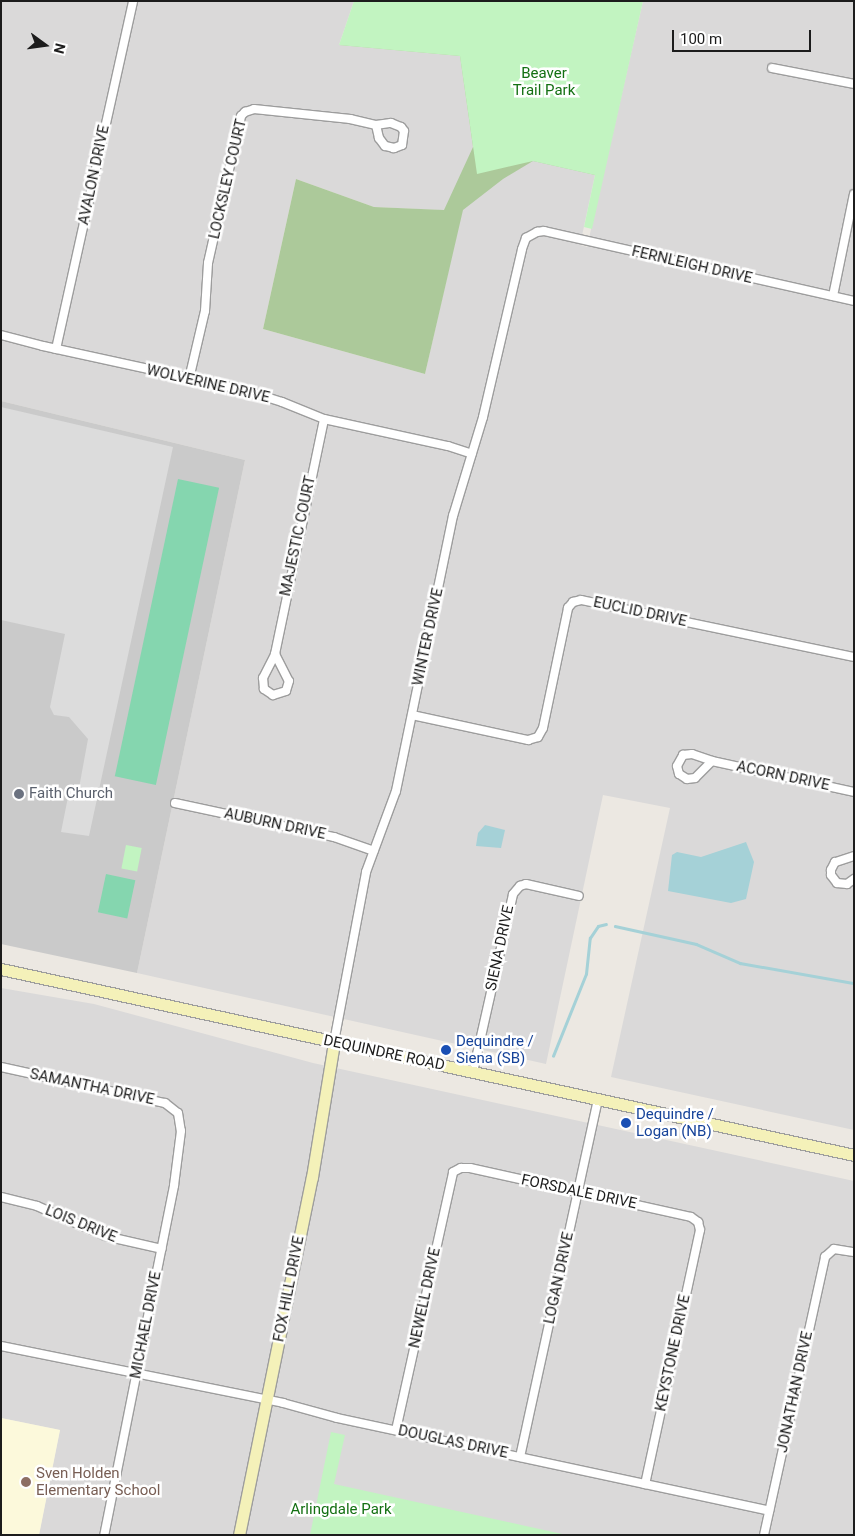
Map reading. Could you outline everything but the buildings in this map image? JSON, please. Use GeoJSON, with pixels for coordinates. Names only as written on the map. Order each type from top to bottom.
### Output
{"type":"FeatureCollection","features":[{"type":"Feature","properties":{"kind":"main road","name":"DEQUINDRE ROAD"},"geometry":{"type":"LineString","coordinates":[[1,969],[854,1155]]}},
{"type":"Feature","properties":{"kind":"main road","name":"FOX HILL DRIVE"},"geometry":{"type":"LineString","coordinates":[[240,1535],[312,1178],[334,1042]]}},
{"type":"Feature","properties":{"kind":"street","name":"AVALON DRIVE"},"geometry":{"type":"LineString","coordinates":[[56,349],[133,1]]}},
{"type":"Feature","properties":{"kind":"street"},"geometry":{"type":"LineString","coordinates":[[772,68],[854,84]]}},
{"type":"Feature","properties":{"kind":"street","name":"LOCKSLEY COURT"},"geometry":{"type":"LineString","coordinates":[[190,379],[204,311],[208,263],[241,116],[245,112],[254,109],[350,119],[376,125]]}},
{"type":"Feature","properties":{"kind":"street"},"geometry":{"type":"LineString","coordinates":[[833,296],[854,194]]}},
{"type":"Feature","properties":{"kind":"street","name":"FERNLEIGH DRIVE"},"geometry":{"type":"LineString","coordinates":[[531,234],[544,232],[854,301]]}},
{"type":"Feature","properties":{"kind":"street","name":"WINTER DRIVE"},"geometry":{"type":"LineString","coordinates":[[334,1042],[360,899],[374,851],[393,802],[453,516],[486,406],[522,250],[526,238],[531,234]]}},
{"type":"Feature","properties":{"kind":"street","name":"WOLVERINE DRIVE"},"geometry":{"type":"LineString","coordinates":[[1,335],[260,394],[324,419],[448,446],[472,454]]}},
{"type":"Feature","properties":{"kind":"street","name":"MAJESTIC COURT"},"geometry":{"type":"LineString","coordinates":[[275,654],[289,681],[286,691],[278,695],[270,694],[263,685],[263,678],[275,654],[324,419]]}},
{"type":"Feature","properties":{"kind":"street","name":"EUCLID DRIVE"},"geometry":{"type":"LineString","coordinates":[[412,716],[528,740],[538,737],[543,728],[568,608],[573,602],[581,600],[854,657]]}},
{"type":"Feature","properties":{"kind":"street","name":"ACORN DRIVE"},"geometry":{"type":"LineString","coordinates":[[712,761],[854,792]]}},
{"type":"Feature","properties":{"kind":"street","name":"AUBURN DRIVE"},"geometry":{"type":"LineString","coordinates":[[175,802],[334,837],[374,851]]}},
{"type":"Feature","properties":{"kind":"street"},"geometry":{"type":"LineString","coordinates":[[854,856],[835,862],[831,870],[831,875],[837,883],[847,884],[854,879]]}},
{"type":"Feature","properties":{"kind":"street","name":"SIENA DRIVE"},"geometry":{"type":"LineString","coordinates":[[473,1072],[512,894],[516,889],[526,884],[579,896]]}},
{"type":"Feature","properties":{"kind":"street","name":"SAMANTHA DRIVE"},"geometry":{"type":"LineString","coordinates":[[1,1067],[165,1103],[178,1114]]}},
{"type":"Feature","properties":{"kind":"street","name":"LOGAN DRIVE"},"geometry":{"type":"LineString","coordinates":[[520,1457],[598,1099]]}},
{"type":"Feature","properties":{"kind":"street","name":"MICHAEL DRIVE"},"geometry":{"type":"LineString","coordinates":[[104,1535],[178,1162],[181,1131],[178,1114]]}},
{"type":"Feature","properties":{"kind":"street","name":"FORSDALE DRIVE"},"geometry":{"type":"LineString","coordinates":[[457,1169],[470,1168],[691,1217],[698,1222]]}},
{"type":"Feature","properties":{"kind":"street","name":"NEWELL DRIVE"},"geometry":{"type":"LineString","coordinates":[[396,1430],[450,1182],[452,1175],[457,1169]]}},
{"type":"Feature","properties":{"kind":"street","name":"LOIS DRIVE"},"geometry":{"type":"LineString","coordinates":[[1,1197],[37,1206],[105,1236],[162,1249]]}},
{"type":"Feature","properties":{"kind":"street","name":"KEYSTONE DRIVE"},"geometry":{"type":"LineString","coordinates":[[644,1484],[698,1238],[698,1222]]}},
{"type":"Feature","properties":{"kind":"street","name":"JONATHAN DRIVE"},"geometry":{"type":"LineString","coordinates":[[764,1535],[824,1257],[830,1251],[837,1249],[854,1252]]}},
{"type":"Feature","properties":{"kind":"street","name":"DOUGLAS DRIVE"},"geometry":{"type":"LineString","coordinates":[[1,1346],[266,1400],[769,1511]]}},
{"type":"Feature","properties":{"kind":"shaded area"},"geometry":{"type":"Polygon","coordinates":[[[1,1],[354,1],[339,45],[460,56],[473,147],[595,175],[580,245],[587,247],[643,1],[854,1],[854,1130],[611,1077],[670,808],[603,795],[546,1064],[137,973],[245,460],[1,401],[1,1]],[[296,179],[263,329],[425,374],[462,211],[374,207],[296,179]]]}},
{"type":"Feature","properties":{"kind":"shaded area","name":"Faith Church"},"geometry":{"type":"Polygon","coordinates":[[[1,401],[245,460],[137,973],[1,944],[1,401]]]}},
{"type":"Feature","properties":{"kind":"shaded area"},"geometry":{"type":"Polygon","coordinates":[[[1,407],[173,447],[89,836],[61,832],[70,787],[79,788],[88,739],[69,717],[54,715],[50,707],[65,634],[1,620],[1,407]]]}},
{"type":"Feature","properties":{"kind":"shaded area"},"geometry":{"type":"Polygon","coordinates":[[[1,988],[94,1004],[313,1063],[854,1181],[854,1535],[39,1535],[60,1430],[1,1418],[1,988]]]}},
{"type":"Feature","properties":{"kind":"shaded area","name":"Sven Holden Elementary School"},"geometry":{"type":"Polygon","coordinates":[[[1,1418],[60,1430],[39,1535],[1,1535],[1,1418]]]}},
{"type":"Feature","properties":{"kind":"green space","name":"Beaver Trail Park"},"geometry":{"type":"Polygon","coordinates":[[[354,1],[643,1],[592,229],[584,227],[595,175],[533,161],[477,174],[460,56],[339,45],[354,1]]]}},
{"type":"Feature","properties":{"kind":"green space"},"geometry":{"type":"Polygon","coordinates":[[[634,1],[595,175],[533,161],[503,179],[463,210],[425,374],[263,329],[296,179],[374,207],[444,210],[473,147],[460,56],[339,45],[634,1]]]}},
{"type":"Feature","properties":{"kind":"green space"},"geometry":{"type":"Polygon","coordinates":[[[178,479],[219,488],[156,785],[115,776],[178,479]]]}},
{"type":"Feature","properties":{"kind":"green space"},"geometry":{"type":"Polygon","coordinates":[[[126,845],[142,848],[137,872],[121,869],[126,845]]]}},
{"type":"Feature","properties":{"kind":"green space"},"geometry":{"type":"Polygon","coordinates":[[[106,874],[135,880],[127,918],[98,912],[106,874]]]}},
{"type":"Feature","properties":{"kind":"green space","name":"Arlingdale Park"},"geometry":{"type":"Polygon","coordinates":[[[331,1432],[345,1435],[334,1484],[567,1535],[310,1535],[331,1432]]]}},
{"type":"Feature","properties":{"kind":"water"},"geometry":{"type":"Polygon","coordinates":[[[485,825],[505,830],[501,848],[476,846],[478,833],[485,825]]]}},
{"type":"Feature","properties":{"kind":"water"},"geometry":{"type":"Polygon","coordinates":[[[746,842],[754,862],[746,899],[731,903],[668,891],[672,855],[677,852],[701,857],[746,842]]]}},
{"type":"Feature","properties":{"kind":"waterway"},"geometry":{"type":"LineString","coordinates":[[553,1056],[586,974],[590,938],[598,926],[606,924]]}},
{"type":"Feature","properties":{"kind":"waterway"},"geometry":{"type":"LineString","coordinates":[[615,926],[696,944],[740,963],[854,983]]}},
{"type":"Feature","properties":{"kind":"place","name":"Faith Church"},"geometry":{"type":"Point","coordinates":[19,794]}},
{"type":"Feature","properties":{"kind":"place","name":"Dequindre / Siena (SB)"},"geometry":{"type":"Point","coordinates":[446,1050]}},
{"type":"Feature","properties":{"kind":"place","name":"Dequindre / Logan (NB)"},"geometry":{"type":"Point","coordinates":[626,1123]}},
{"type":"Feature","properties":{"kind":"place","name":"Sven Holden Elementary School"},"geometry":{"type":"Point","coordinates":[26,1482]}}]}
